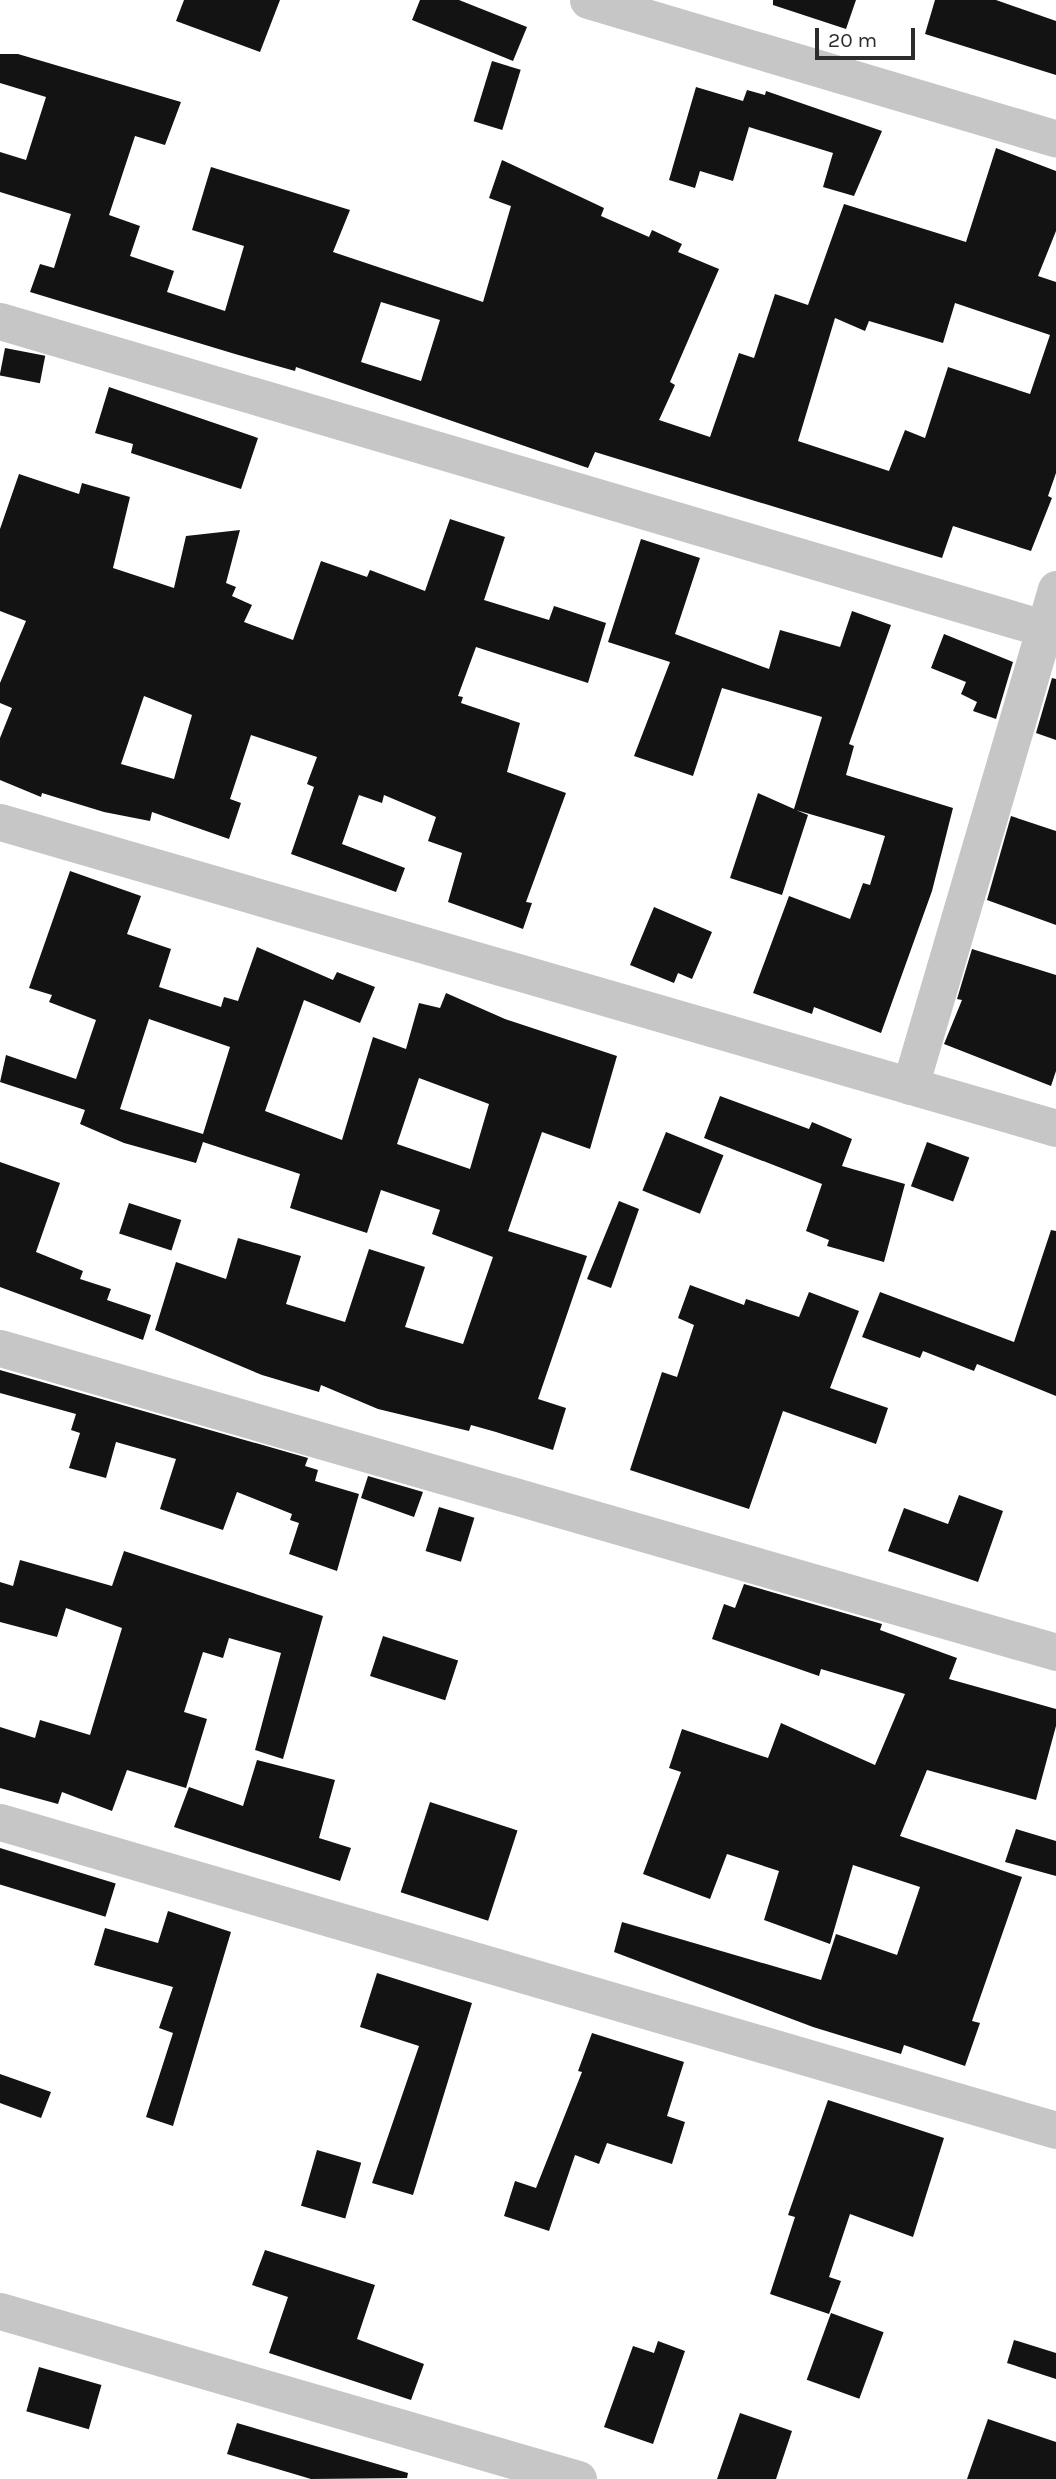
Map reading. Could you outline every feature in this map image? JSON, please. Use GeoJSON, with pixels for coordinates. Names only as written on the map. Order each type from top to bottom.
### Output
{"type":"FeatureCollection","features":[{"type":"Feature","properties":{"kind":"street"},"geometry":{"type":"LineString","coordinates":[[588,0],[1056,139]]}},
{"type":"Feature","properties":{"kind":"street"},"geometry":{"type":"LineString","coordinates":[[0,321],[1050,631]]}},
{"type":"Feature","properties":{"kind":"street"},"geometry":{"type":"LineString","coordinates":[[910,1086],[1050,631],[1056,589]]}},
{"type":"Feature","properties":{"kind":"street"},"geometry":{"type":"LineString","coordinates":[[0,822],[1056,1128]]}},
{"type":"Feature","properties":{"kind":"street"},"geometry":{"type":"LineString","coordinates":[[0,1348],[1056,1652]]}},
{"type":"Feature","properties":{"kind":"street"},"geometry":{"type":"LineString","coordinates":[[0,1822],[1056,2130]]}},
{"type":"Feature","properties":{"kind":"street"},"geometry":{"type":"LineString","coordinates":[[0,2311],[578,2479]]}},
{"type":"Feature","properties":{"kind":"building"},"geometry":{"type":"Polygon","coordinates":[[[184,0],[280,0],[260,52],[176,21],[184,0]]]}},
{"type":"Feature","properties":{"kind":"building"},"geometry":{"type":"Polygon","coordinates":[[[420,0],[459,0],[527,27],[513,61],[412,20],[420,0]]]}},
{"type":"Feature","properties":{"kind":"building"},"geometry":{"type":"Polygon","coordinates":[[[773,0],[856,0],[846,29],[773,5],[773,0]]]}},
{"type":"Feature","properties":{"kind":"building"},"geometry":{"type":"Polygon","coordinates":[[[935,0],[996,0],[1056,21],[1056,75],[925,34],[935,0]]]}},
{"type":"Feature","properties":{"kind":"building"},"geometry":{"type":"Polygon","coordinates":[[[0,54],[18,54],[181,102],[165,145],[135,136],[109,215],[140,226],[130,256],[174,271],[167,292],[225,311],[244,246],[192,230],[211,167],[350,210],[333,252],[483,302],[511,206],[489,198],[502,160],[604,208],[601,216],[649,237],[652,230],[682,244],[678,252],[719,269],[670,382],[675,385],[659,420],[710,437],[739,353],[754,358],[775,294],[808,305],[844,204],[966,242],[996,148],[1056,171],[1056,231],[1038,276],[1056,282],[1056,473],[1048,496],[1052,498],[1031,551],[953,526],[942,558],[595,452],[588,468],[296,367],[295,371],[30,292],[40,264],[54,268],[71,214],[0,192],[0,152],[26,160],[46,97],[0,83],[0,54]],[[381,302],[361,362],[421,381],[440,320],[381,302]],[[955,303],[943,343],[869,321],[865,331],[835,318],[798,441],[889,471],[905,430],[925,438],[948,367],[1030,394],[1050,335],[955,303]]]}},
{"type":"Feature","properties":{"kind":"building"},"geometry":{"type":"Polygon","coordinates":[[[492,61],[521,70],[502,130],[474,121],[492,61]]]}},
{"type":"Feature","properties":{"kind":"building"},"geometry":{"type":"Polygon","coordinates":[[[696,87],[743,101],[747,90],[765,95],[766,91],[882,131],[854,196],[823,187],[833,153],[749,127],[733,181],[700,171],[695,188],[669,180],[696,87]]]}},
{"type":"Feature","properties":{"kind":"building"},"geometry":{"type":"Polygon","coordinates":[[[5,348],[45,356],[40,383],[0,376],[5,348]]]}},
{"type":"Feature","properties":{"kind":"building"},"geometry":{"type":"Polygon","coordinates":[[[109,387],[258,438],[241,489],[131,453],[133,444],[95,433],[109,387]]]}},
{"type":"Feature","properties":{"kind":"building"},"geometry":{"type":"Polygon","coordinates":[[[19,474],[79,494],[82,483],[130,497],[113,568],[174,588],[186,536],[240,530],[226,583],[236,587],[232,596],[252,605],[244,622],[293,640],[321,561],[367,577],[370,570],[425,591],[450,519],[505,537],[484,600],[549,620],[554,606],[606,623],[588,683],[476,647],[458,696],[463,697],[461,703],[520,723],[507,772],[566,793],[526,902],[532,903],[523,929],[448,902],[462,853],[428,841],[436,817],[384,795],[382,803],[359,795],[342,844],[405,868],[396,892],[291,854],[314,787],[307,784],[317,757],[251,735],[230,799],[241,803],[229,839],[152,812],[150,821],[104,812],[42,793],[41,797],[0,780],[0,738],[12,708],[0,703],[0,683],[26,621],[0,611],[0,529],[19,474]],[[144,696],[121,764],[174,779],[192,715],[144,696]]]}},
{"type":"Feature","properties":{"kind":"building"},"geometry":{"type":"Polygon","coordinates":[[[641,539],[700,558],[675,634],[769,669],[780,630],[840,647],[852,611],[891,625],[849,744],[854,746],[846,775],[953,808],[932,891],[881,1033],[814,1007],[812,1014],[753,993],[789,896],[850,919],[863,883],[870,885],[885,836],[796,810],[808,815],[782,895],[730,878],[758,793],[794,809],[822,717],[722,688],[693,776],[634,756],[670,662],[608,642],[641,539]]]}},
{"type":"Feature","properties":{"kind":"building"},"geometry":{"type":"Polygon","coordinates":[[[944,634],[1013,662],[996,719],[973,711],[977,702],[961,694],[966,682],[931,668],[944,634]]]}},
{"type":"Feature","properties":{"kind":"building"},"geometry":{"type":"Polygon","coordinates":[[[1052,678],[1056,679],[1056,740],[1036,733],[1052,678]]]}},
{"type":"Feature","properties":{"kind":"building"},"geometry":{"type":"Polygon","coordinates":[[[1011,816],[1056,831],[1056,925],[987,900],[1011,816]]]}},
{"type":"Feature","properties":{"kind":"building"},"geometry":{"type":"Polygon","coordinates":[[[70,871],[141,896],[127,934],[171,949],[159,987],[221,1007],[224,997],[238,1001],[257,947],[333,980],[337,972],[375,987],[360,1023],[304,1000],[265,1111],[342,1140],[373,1037],[406,1049],[419,1003],[440,1008],[446,993],[505,1019],[617,1056],[590,1149],[542,1132],[508,1231],[587,1256],[538,1399],[566,1408],[553,1450],[471,1425],[469,1431],[378,1409],[321,1385],[319,1392],[262,1375],[155,1330],[176,1262],[226,1279],[238,1238],[301,1256],[286,1304],[345,1322],[369,1249],[425,1267],[405,1327],[463,1344],[493,1257],[432,1234],[440,1210],[381,1190],[367,1233],[290,1208],[300,1174],[203,1142],[196,1163],[124,1143],[80,1124],[85,1110],[0,1082],[6,1055],[76,1079],[96,1020],[49,1002],[52,995],[29,988],[70,871]],[[149,1019],[120,1109],[203,1134],[230,1047],[149,1019]],[[419,1078],[397,1144],[470,1169],[489,1104],[419,1078]]]}},
{"type":"Feature","properties":{"kind":"building"},"geometry":{"type":"Polygon","coordinates":[[[654,907],[712,932],[692,979],[678,973],[674,983],[630,965],[654,907]]]}},
{"type":"Feature","properties":{"kind":"building"},"geometry":{"type":"Polygon","coordinates":[[[972,949],[1056,975],[1056,1071],[1051,1086],[944,1044],[962,1000],[957,999],[972,949]]]}},
{"type":"Feature","properties":{"kind":"building"},"geometry":{"type":"Polygon","coordinates":[[[720,1096],[809,1129],[812,1122],[852,1139],[842,1166],[905,1184],[884,1262],[827,1246],[829,1240],[806,1231],[822,1184],[704,1138],[720,1096]]]}},
{"type":"Feature","properties":{"kind":"building"},"geometry":{"type":"Polygon","coordinates":[[[666,1132],[723,1155],[700,1214],[642,1190],[666,1132]]]}},
{"type":"Feature","properties":{"kind":"building"},"geometry":{"type":"Polygon","coordinates":[[[927,1142],[969,1157],[953,1202],[911,1186],[927,1142]]]}},
{"type":"Feature","properties":{"kind":"building"},"geometry":{"type":"Polygon","coordinates":[[[0,1162],[60,1183],[36,1252],[83,1271],[80,1279],[111,1289],[107,1300],[151,1315],[143,1340],[0,1287],[0,1162]]]}},
{"type":"Feature","properties":{"kind":"building"},"geometry":{"type":"Polygon","coordinates":[[[619,1201],[639,1209],[611,1288],[587,1279],[619,1201]]]}},
{"type":"Feature","properties":{"kind":"building"},"geometry":{"type":"Polygon","coordinates":[[[129,1203],[181,1220],[171,1250],[119,1233],[129,1203]]]}},
{"type":"Feature","properties":{"kind":"building"},"geometry":{"type":"Polygon","coordinates":[[[1051,1230],[1056,1231],[1056,1396],[977,1364],[974,1371],[923,1351],[920,1358],[862,1337],[880,1292],[1014,1342],[1051,1230]]]}},
{"type":"Feature","properties":{"kind":"building"},"geometry":{"type":"Polygon","coordinates":[[[690,1285],[744,1305],[746,1299],[799,1317],[809,1292],[859,1311],[830,1388],[888,1408],[876,1444],[783,1411],[749,1509],[630,1470],[662,1372],[677,1377],[694,1325],[678,1318],[690,1285]]]}},
{"type":"Feature","properties":{"kind":"building"},"geometry":{"type":"Polygon","coordinates":[[[0,1370],[308,1458],[305,1466],[318,1470],[315,1481],[359,1494],[337,1571],[289,1554],[299,1523],[290,1520],[292,1514],[237,1492],[223,1530],[160,1509],[176,1459],[116,1442],[106,1478],[69,1468],[80,1433],[71,1430],[76,1414],[0,1393],[0,1370]]]}},
{"type":"Feature","properties":{"kind":"building"},"geometry":{"type":"Polygon","coordinates":[[[368,1476],[423,1492],[414,1517],[361,1498],[368,1476]]]}},
{"type":"Feature","properties":{"kind":"building"},"geometry":{"type":"Polygon","coordinates":[[[959,1495],[1003,1511],[978,1582],[888,1551],[904,1508],[948,1524],[959,1495]]]}},
{"type":"Feature","properties":{"kind":"building"},"geometry":{"type":"Polygon","coordinates":[[[439,1507],[474,1518],[461,1562],[426,1551],[439,1507]]]}},
{"type":"Feature","properties":{"kind":"building"},"geometry":{"type":"Polygon","coordinates":[[[124,1551],[323,1616],[283,1759],[255,1750],[281,1653],[229,1638],[223,1658],[203,1652],[184,1712],[207,1719],[186,1788],[127,1770],[112,1811],[62,1792],[58,1804],[0,1788],[0,1727],[35,1738],[40,1720],[90,1735],[122,1628],[66,1608],[57,1637],[0,1622],[0,1582],[13,1586],[20,1560],[112,1586],[124,1551]]]}},
{"type":"Feature","properties":{"kind":"building"},"geometry":{"type":"Polygon","coordinates":[[[744,1584],[882,1624],[880,1630],[957,1658],[949,1679],[1056,1709],[1056,1726],[1036,1800],[927,1770],[900,1836],[1022,1877],[972,2021],[980,2023],[965,2066],[904,2045],[901,2054],[813,2027],[614,1952],[622,1922],[821,1980],[836,1934],[897,1955],[920,1887],[853,1865],[830,1944],[764,1920],[779,1871],[727,1854],[710,1899],[643,1874],[681,1772],[669,1768],[682,1729],[768,1758],[781,1723],[875,1765],[905,1694],[821,1669],[819,1676],[712,1639],[724,1604],[735,1608],[744,1584]]]}},
{"type":"Feature","properties":{"kind":"building"},"geometry":{"type":"Polygon","coordinates":[[[383,1636],[458,1660],[445,1700],[370,1676],[383,1636]]]}},
{"type":"Feature","properties":{"kind":"building"},"geometry":{"type":"Polygon","coordinates":[[[257,1760],[335,1780],[319,1838],[351,1848],[340,1881],[174,1827],[189,1787],[243,1806],[257,1760]]]}},
{"type":"Feature","properties":{"kind":"building"},"geometry":{"type":"Polygon","coordinates":[[[430,1802],[517,1830],[488,1921],[401,1892],[430,1802]]]}},
{"type":"Feature","properties":{"kind":"building"},"geometry":{"type":"Polygon","coordinates":[[[1016,1829],[1056,1841],[1056,1876],[1005,1862],[1016,1829]]]}},
{"type":"Feature","properties":{"kind":"building"},"geometry":{"type":"Polygon","coordinates":[[[0,1848],[116,1883],[105,1917],[0,1885],[0,1848]]]}},
{"type":"Feature","properties":{"kind":"building"},"geometry":{"type":"Polygon","coordinates":[[[168,1911],[231,1932],[173,2126],[146,2117],[173,2033],[159,2028],[173,1987],[94,1965],[105,1928],[158,1943],[168,1911]]]}},
{"type":"Feature","properties":{"kind":"building"},"geometry":{"type":"Polygon","coordinates":[[[377,1973],[472,2003],[413,2195],[372,2183],[419,2046],[360,2027],[377,1973]]]}},
{"type":"Feature","properties":{"kind":"building"},"geometry":{"type":"Polygon","coordinates":[[[592,2033],[684,2062],[667,2116],[685,2122],[672,2164],[607,2143],[599,2164],[575,2155],[549,2231],[504,2216],[515,2181],[536,2188],[582,2072],[578,2071],[592,2033]]]}},
{"type":"Feature","properties":{"kind":"building"},"geometry":{"type":"Polygon","coordinates":[[[0,2074],[51,2092],[41,2118],[0,2103],[0,2074]]]}},
{"type":"Feature","properties":{"kind":"building"},"geometry":{"type":"Polygon","coordinates":[[[828,2100],[944,2138],[913,2237],[850,2214],[829,2277],[841,2281],[829,2314],[770,2294],[795,2217],[788,2215],[828,2100]]]}},
{"type":"Feature","properties":{"kind":"building"},"geometry":{"type":"Polygon","coordinates":[[[317,2150],[361,2163],[345,2218],[301,2206],[317,2150]]]}},
{"type":"Feature","properties":{"kind":"building"},"geometry":{"type":"Polygon","coordinates":[[[265,2250],[375,2285],[357,2339],[424,2364],[411,2400],[269,2353],[288,2297],[252,2285],[265,2250]]]}},
{"type":"Feature","properties":{"kind":"building"},"geometry":{"type":"Polygon","coordinates":[[[831,2313],[884,2332],[859,2399],[807,2380],[831,2313]]]}},
{"type":"Feature","properties":{"kind":"building"},"geometry":{"type":"Polygon","coordinates":[[[1014,2340],[1056,2353],[1056,2379],[1007,2363],[1014,2340]]]}},
{"type":"Feature","properties":{"kind":"building"},"geometry":{"type":"Polygon","coordinates":[[[658,2341],[685,2351],[653,2444],[604,2427],[633,2346],[654,2353],[658,2341]]]}},
{"type":"Feature","properties":{"kind":"building"},"geometry":{"type":"Polygon","coordinates":[[[39,2367],[101,2385],[89,2429],[26,2411],[39,2367]]]}},
{"type":"Feature","properties":{"kind":"building"},"geometry":{"type":"Polygon","coordinates":[[[740,2413],[792,2431],[776,2479],[717,2479],[740,2413]]]}},
{"type":"Feature","properties":{"kind":"building"},"geometry":{"type":"Polygon","coordinates":[[[988,2419],[1056,2442],[1056,2479],[967,2479],[988,2419]]]}},
{"type":"Feature","properties":{"kind":"building"},"geometry":{"type":"Polygon","coordinates":[[[237,2423],[408,2473],[407,2478],[311,2479],[227,2454],[237,2423]]]}}]}
